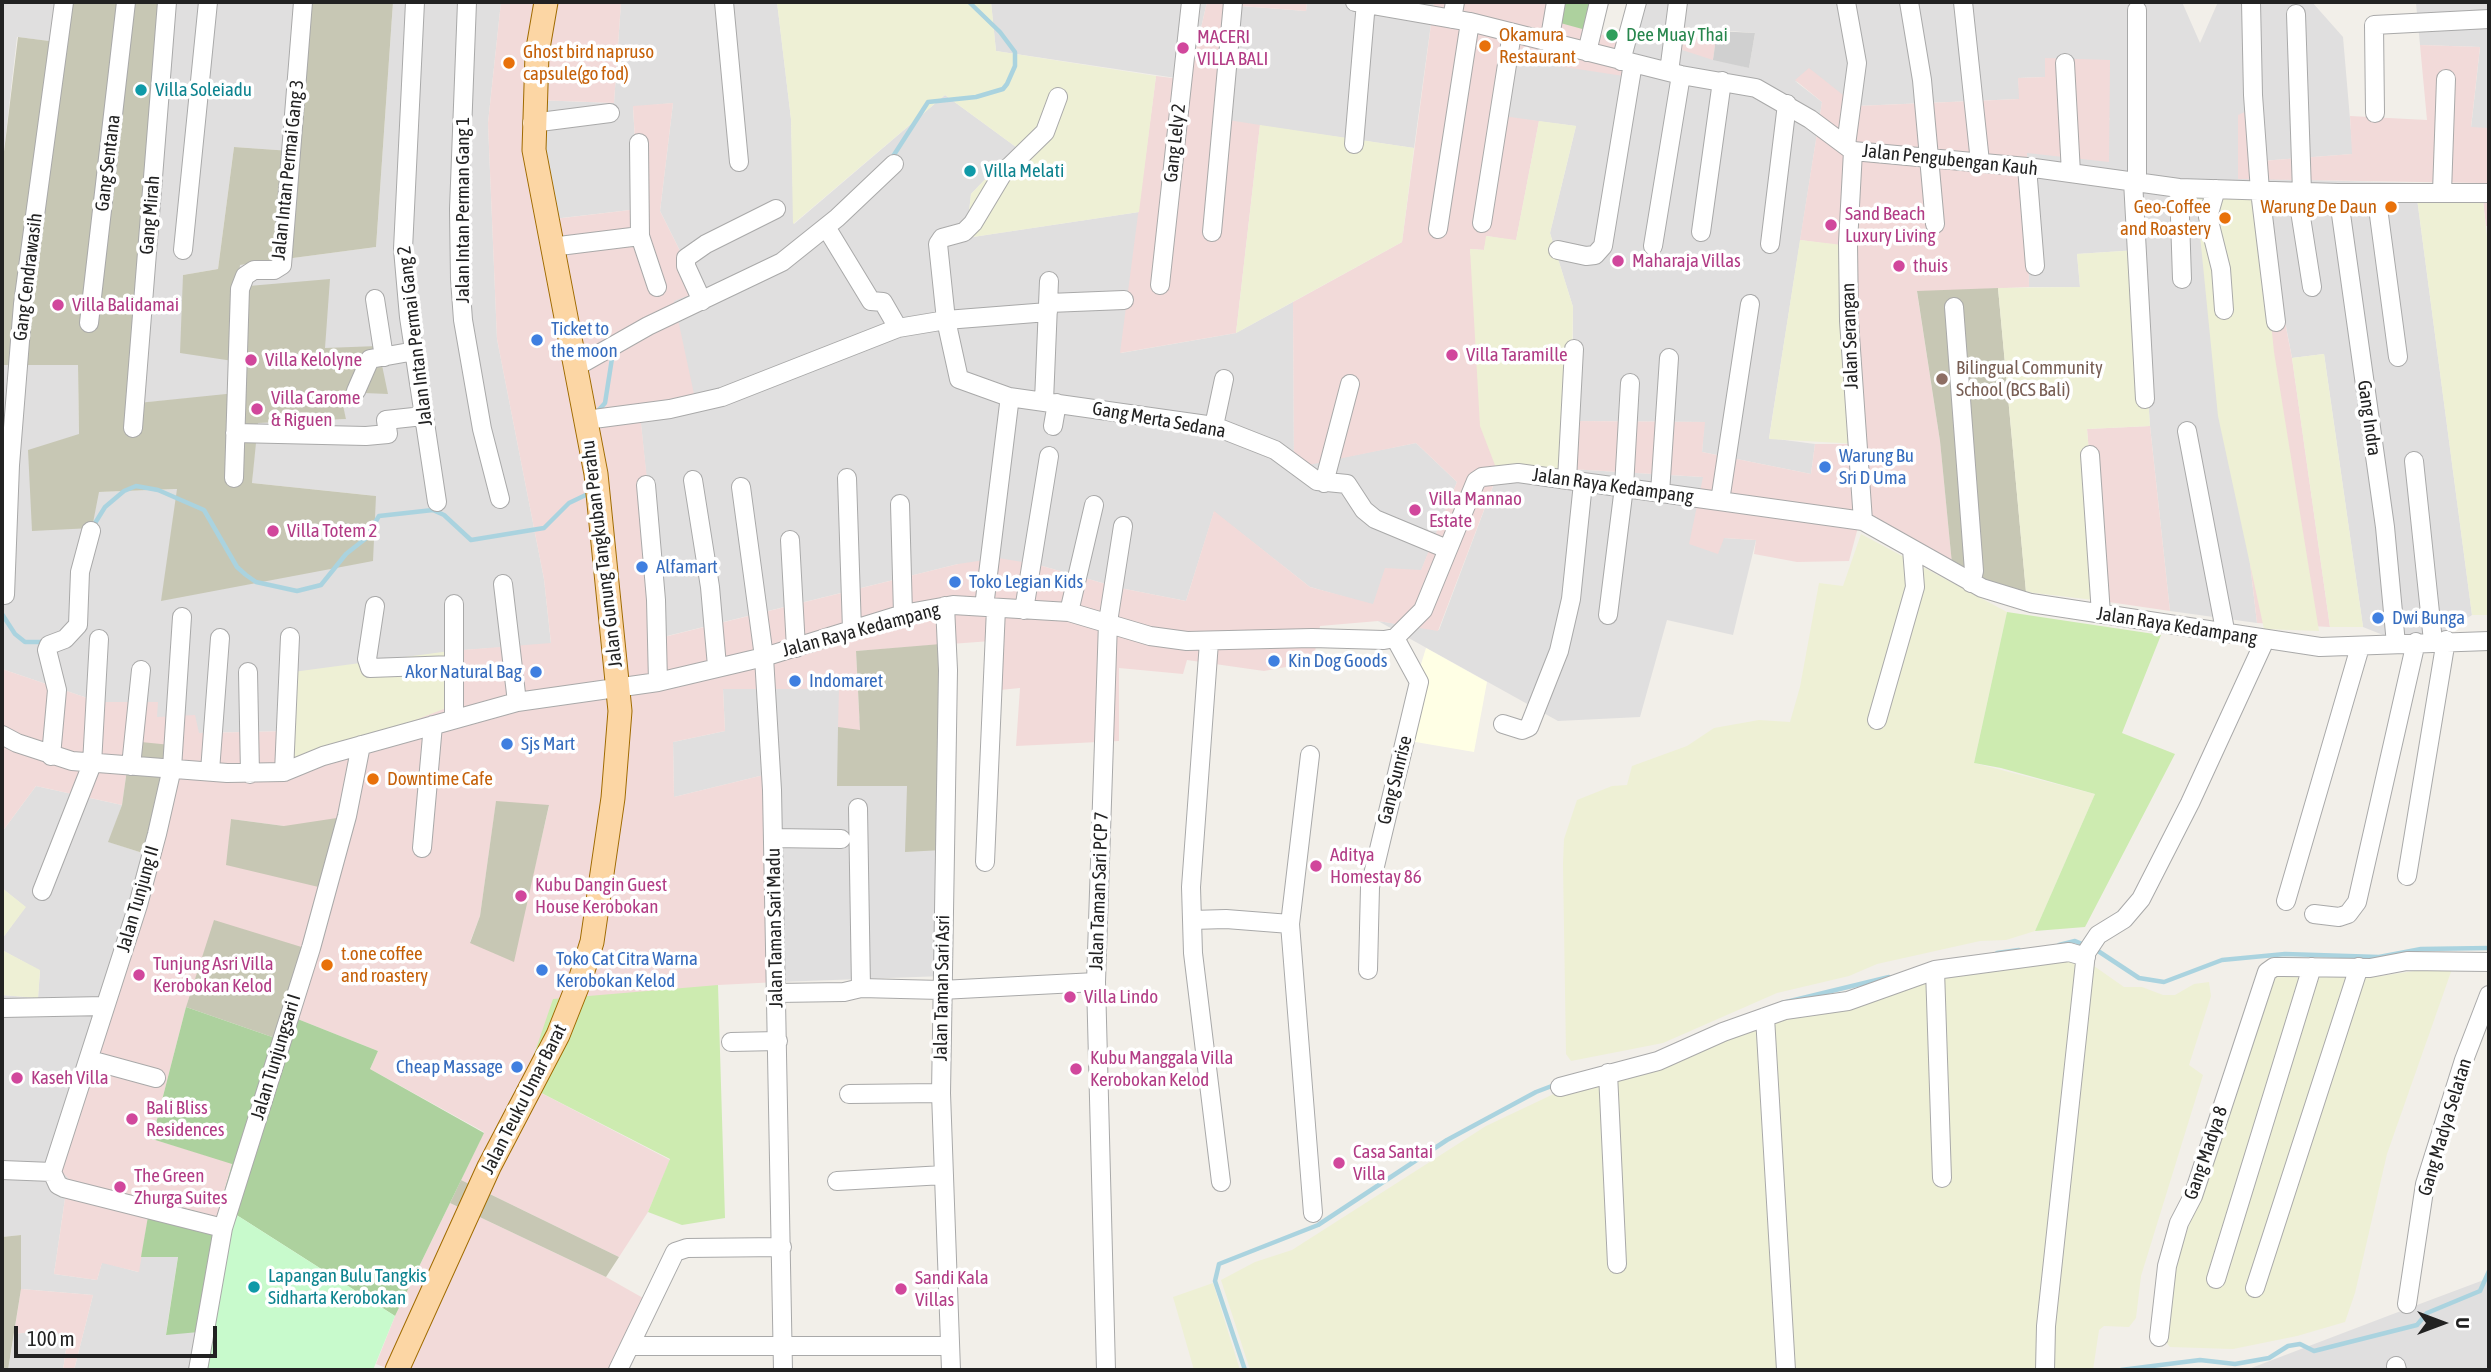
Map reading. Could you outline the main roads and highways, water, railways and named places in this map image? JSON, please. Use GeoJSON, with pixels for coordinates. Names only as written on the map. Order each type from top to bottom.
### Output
{"type":"FeatureCollection","features":[{"type":"Feature","properties":{"kind":"main road","name":"Jalan Gunung Tangkuban Perahu"},"geometry":{"type":"LineString","coordinates":[[546,2],[537,54],[532,123],[536,172],[596,474],[618,690]]}},
{"type":"Feature","properties":{"kind":"main road","name":"Jalan Teuku Umar Barat"},"geometry":{"type":"LineString","coordinates":[[397,1370],[489,1167],[558,1035],[581,977],[592,942],[610,824],[619,734],[618,690]]}},
{"type":"Feature","properties":{"kind":"waterway"},"geometry":{"type":"LineString","coordinates":[[890,161],[928,102],[976,97],[1003,89],[1007,84],[1015,66],[1015,52],[1000,32],[969,2]]}},
{"type":"Feature","properties":{"kind":"waterway"},"geometry":{"type":"LineString","coordinates":[[596,413],[605,403],[613,352]]}},
{"type":"Feature","properties":{"kind":"waterway"},"geometry":{"type":"LineString","coordinates":[[92,528],[105,507],[124,491],[136,486],[158,490],[204,510],[237,567],[246,575],[256,582],[297,591],[321,585],[346,554],[365,539],[379,516],[433,510],[444,515],[471,540],[544,528],[569,503],[592,492]]}},
{"type":"Feature","properties":{"kind":"waterway"},"geometry":{"type":"LineString","coordinates":[[2,614],[15,634],[25,642],[44,642]]}},
{"type":"Feature","properties":{"kind":"waterway"},"geometry":{"type":"LineString","coordinates":[[2059,945],[2075,941],[2087,946]]}},
{"type":"Feature","properties":{"kind":"waterway"},"geometry":{"type":"LineString","coordinates":[[2095,949],[2139,978],[2164,982],[2222,960],[2285,954],[2379,957],[2421,949],[2489,948]]}},
{"type":"Feature","properties":{"kind":"waterway"},"geometry":{"type":"LineString","coordinates":[[1997,953],[2019,950]]}},
{"type":"Feature","properties":{"kind":"waterway"},"geometry":{"type":"LineString","coordinates":[[1782,1003],[1889,977]]}},
{"type":"Feature","properties":{"kind":"waterway"},"geometry":{"type":"LineString","coordinates":[[1245,1370],[1215,1281],[1219,1264],[1318,1225],[1447,1140],[1536,1092],[1557,1084]]}},
{"type":"Feature","properties":{"kind":"waterway"},"geometry":{"type":"LineString","coordinates":[[2121,1370],[2200,1360],[2235,1364],[2269,1358],[2288,1346],[2300,1344],[2314,1351],[2417,1325],[2427,1313],[2480,1291],[2489,1271]]}},
{"type":"Feature","properties":{"kind":"place","name":"Dee Muay Thai"},"geometry":{"type":"Point","coordinates":[1612,35]}},
{"type":"Feature","properties":{"kind":"place","name":"Okamura Restaurant"},"geometry":{"type":"Point","coordinates":[1485,46]}},
{"type":"Feature","properties":{"kind":"place","name":"MACERI VILLA BALI"},"geometry":{"type":"Point","coordinates":[1183,48]}},
{"type":"Feature","properties":{"kind":"place","name":"Ghost bird napruso capsule(go fod)"},"geometry":{"type":"Point","coordinates":[509,63]}},
{"type":"Feature","properties":{"kind":"place","name":"Villa Soleiadu"},"geometry":{"type":"Point","coordinates":[141,90]}},
{"type":"Feature","properties":{"kind":"place","name":"Villa Melati"},"geometry":{"type":"Point","coordinates":[970,171]}},
{"type":"Feature","properties":{"kind":"place","name":"Warung De Daun"},"geometry":{"type":"Point","coordinates":[2391,207]}},
{"type":"Feature","properties":{"kind":"place","name":"Geo-Coffee and Roastery"},"geometry":{"type":"Point","coordinates":[2225,218]}},
{"type":"Feature","properties":{"kind":"place","name":"Sand Beach Luxury Living"},"geometry":{"type":"Point","coordinates":[1831,225]}},
{"type":"Feature","properties":{"kind":"place","name":"Maharaja Villas"},"geometry":{"type":"Point","coordinates":[1618,261]}},
{"type":"Feature","properties":{"kind":"place","name":"thuis"},"geometry":{"type":"Point","coordinates":[1899,266]}},
{"type":"Feature","properties":{"kind":"place","name":"Villa Balidamai"},"geometry":{"type":"Point","coordinates":[58,305]}},
{"type":"Feature","properties":{"kind":"place","name":"Ticket to the moon"},"geometry":{"type":"Point","coordinates":[537,340]}},
{"type":"Feature","properties":{"kind":"place","name":"Villa Taramille"},"geometry":{"type":"Point","coordinates":[1452,355]}},
{"type":"Feature","properties":{"kind":"place","name":"Villa Kelolyne"},"geometry":{"type":"Point","coordinates":[251,360]}},
{"type":"Feature","properties":{"kind":"place","name":"Bilingual Community School (BCS Bali)"},"geometry":{"type":"Point","coordinates":[1942,379]}},
{"type":"Feature","properties":{"kind":"place","name":"Villa Carome & Riguen"},"geometry":{"type":"Point","coordinates":[257,409]}},
{"type":"Feature","properties":{"kind":"place","name":"Warung Bu Sri D Uma"},"geometry":{"type":"Point","coordinates":[1825,467]}},
{"type":"Feature","properties":{"kind":"place","name":"Villa Mannao Estate"},"geometry":{"type":"Point","coordinates":[1415,510]}},
{"type":"Feature","properties":{"kind":"place","name":"Villa Totem 2"},"geometry":{"type":"Point","coordinates":[273,531]}},
{"type":"Feature","properties":{"kind":"place","name":"Alfamart"},"geometry":{"type":"Point","coordinates":[642,567]}},
{"type":"Feature","properties":{"kind":"place","name":"Toko Legian Kids"},"geometry":{"type":"Point","coordinates":[955,582]}},
{"type":"Feature","properties":{"kind":"place","name":"Dwi Bunga"},"geometry":{"type":"Point","coordinates":[2378,618]}},
{"type":"Feature","properties":{"kind":"place","name":"Kin Dog Goods"},"geometry":{"type":"Point","coordinates":[1274,661]}},
{"type":"Feature","properties":{"kind":"place","name":"Akor Natural Bag"},"geometry":{"type":"Point","coordinates":[536,672]}},
{"type":"Feature","properties":{"kind":"place","name":"Indomaret"},"geometry":{"type":"Point","coordinates":[795,681]}},
{"type":"Feature","properties":{"kind":"place","name":"Sjs Mart"},"geometry":{"type":"Point","coordinates":[507,744]}},
{"type":"Feature","properties":{"kind":"place","name":"Downtime Cafe"},"geometry":{"type":"Point","coordinates":[373,779]}},
{"type":"Feature","properties":{"kind":"place","name":"Aditya Homestay 86"},"geometry":{"type":"Point","coordinates":[1316,866]}},
{"type":"Feature","properties":{"kind":"place","name":"Kubu Dangin Guest House Kerobokan"},"geometry":{"type":"Point","coordinates":[521,896]}},
{"type":"Feature","properties":{"kind":"place","name":"t.one coffee and roastery"},"geometry":{"type":"Point","coordinates":[327,965]}},
{"type":"Feature","properties":{"kind":"place","name":"Toko Cat Citra Warna Kerobokan Kelod"},"geometry":{"type":"Point","coordinates":[542,970]}},
{"type":"Feature","properties":{"kind":"place","name":"Tunjung Asri Villa Kerobokan Kelod"},"geometry":{"type":"Point","coordinates":[139,975]}},
{"type":"Feature","properties":{"kind":"place","name":"Villa Lindo"},"geometry":{"type":"Point","coordinates":[1070,997]}},
{"type":"Feature","properties":{"kind":"place","name":"Cheap Massage"},"geometry":{"type":"Point","coordinates":[517,1067]}},
{"type":"Feature","properties":{"kind":"place","name":"Kubu Manggala Villa Kerobokan Kelod"},"geometry":{"type":"Point","coordinates":[1076,1069]}},
{"type":"Feature","properties":{"kind":"place","name":"Kaseh Villa"},"geometry":{"type":"Point","coordinates":[17,1078]}},
{"type":"Feature","properties":{"kind":"place","name":"Bali Bliss Residences"},"geometry":{"type":"Point","coordinates":[132,1119]}},
{"type":"Feature","properties":{"kind":"place","name":"Casa Santai Villa"},"geometry":{"type":"Point","coordinates":[1339,1163]}},
{"type":"Feature","properties":{"kind":"place","name":"The Green Zhurga Suites"},"geometry":{"type":"Point","coordinates":[120,1187]}},
{"type":"Feature","properties":{"kind":"place","name":"Lapangan Bulu Tangkis Sidharta Kerobokan"},"geometry":{"type":"Point","coordinates":[254,1287]}},
{"type":"Feature","properties":{"kind":"place","name":"Sandi Kala Villas"},"geometry":{"type":"Point","coordinates":[901,1289]}}]}
